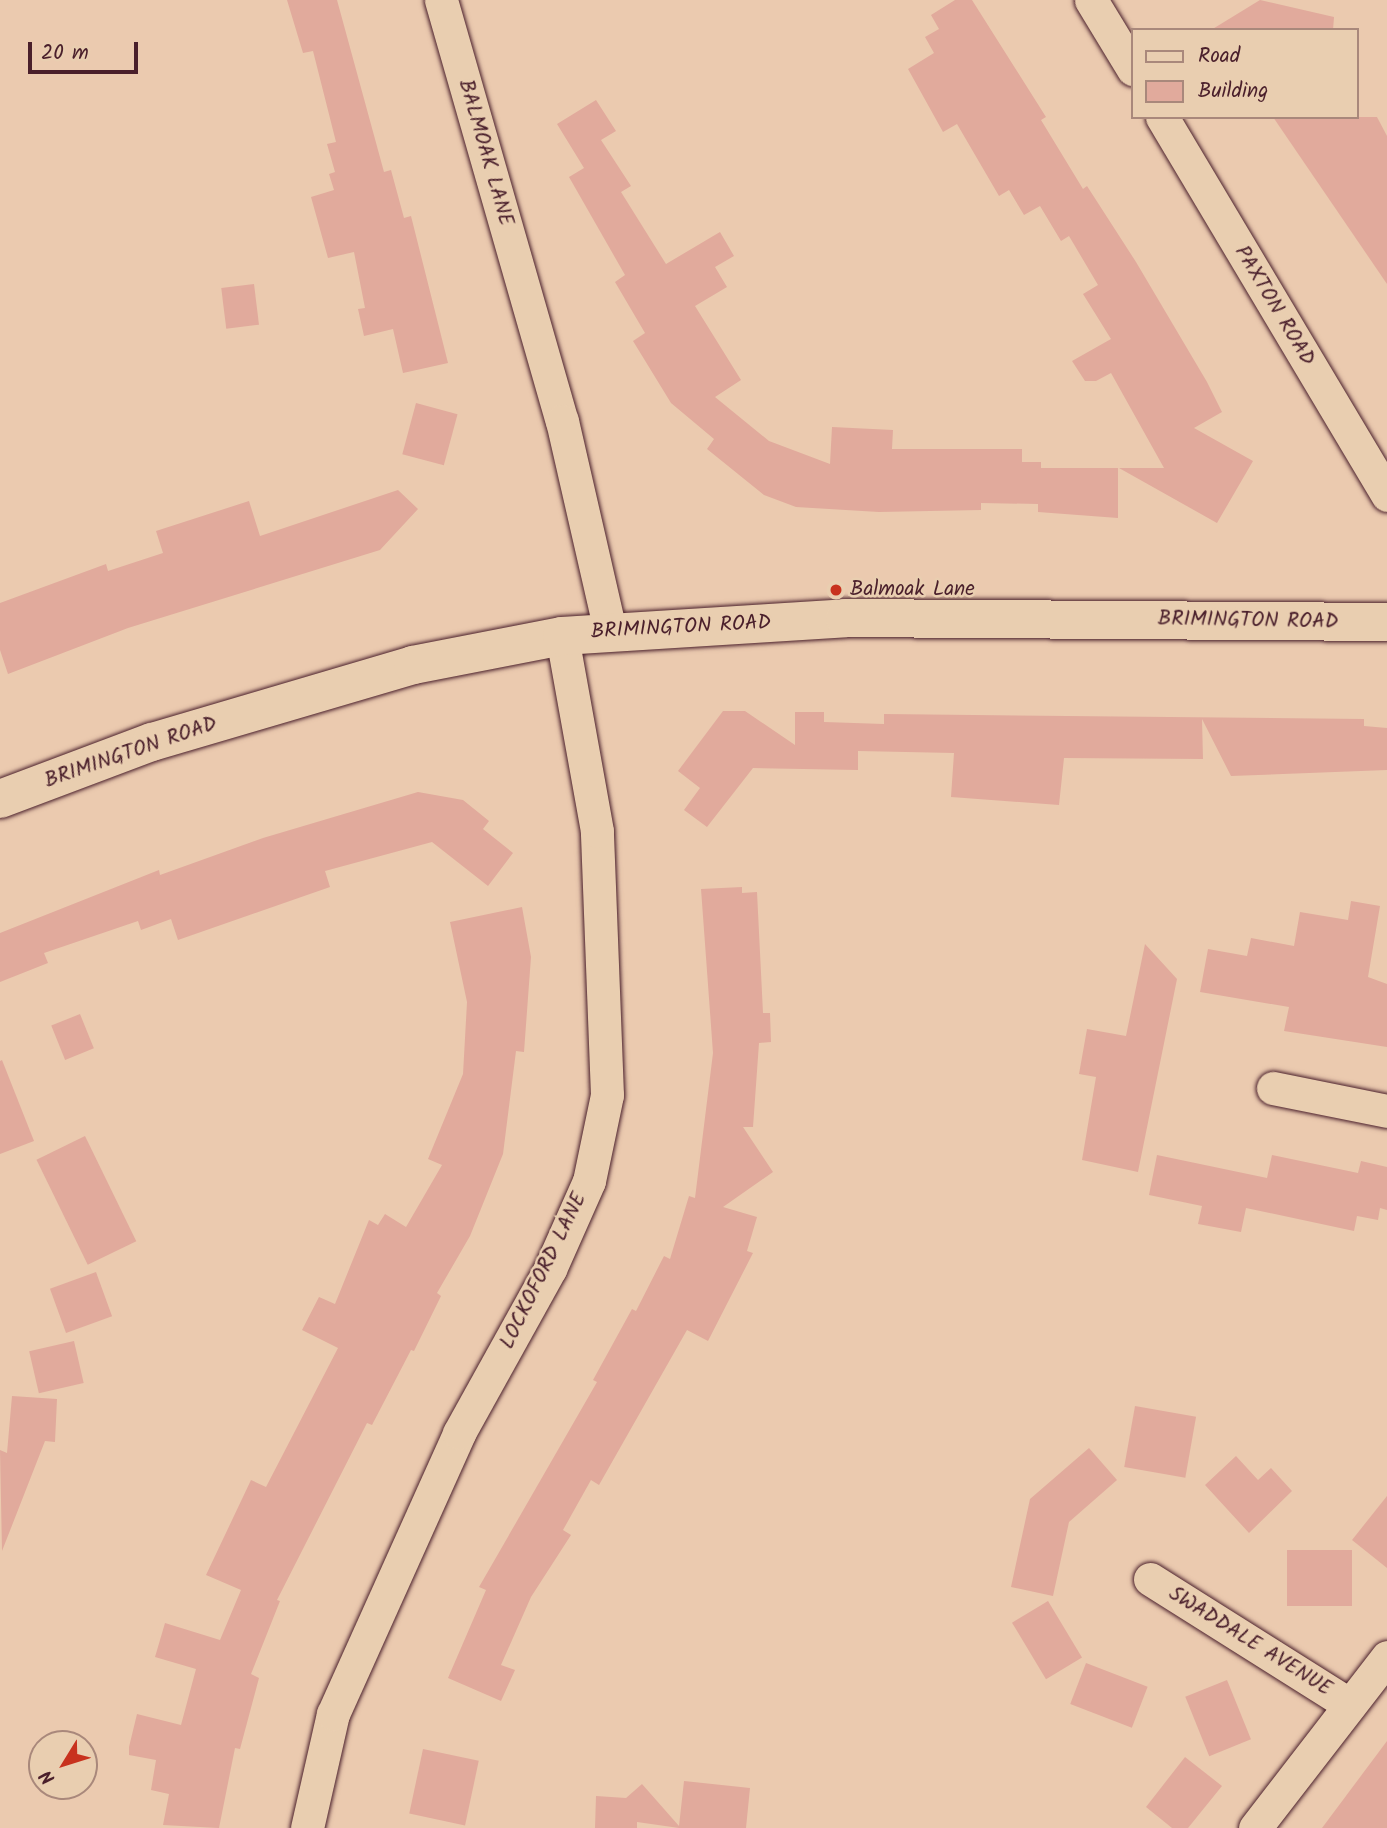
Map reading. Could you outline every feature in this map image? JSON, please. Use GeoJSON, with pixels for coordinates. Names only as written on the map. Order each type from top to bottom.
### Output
{"type":"FeatureCollection","features":[{"type":"Feature","properties":{"kind":"main road","name":"BRIMINGTON ROAD"},"geometry":{"type":"LineString","coordinates":[[0,799],[152,743],[413,665],[562,636],[845,618],[1387,622]]}},
{"type":"Feature","properties":{"kind":"street","name":"BALMOAK LANE"},"geometry":{"type":"LineString","coordinates":[[441,0],[562,421],[610,631]]}},
{"type":"Feature","properties":{"kind":"street"},"geometry":{"type":"LineString","coordinates":[[1091,0],[1132,67]]}},
{"type":"Feature","properties":{"kind":"street","name":"PAXTON ROAD"},"geometry":{"type":"LineString","coordinates":[[1163,119],[1387,495]]}},
{"type":"Feature","properties":{"kind":"street","name":"LOCKOFORD LANE"},"geometry":{"type":"LineString","coordinates":[[307,1828],[333,1714],[459,1433],[550,1269],[589,1181],[607,1095],[597,831],[562,636]]}},
{"type":"Feature","properties":{"kind":"street"},"geometry":{"type":"LineString","coordinates":[[1273,1088],[1387,1111]]}},
{"type":"Feature","properties":{"kind":"street","name":"SWADDALE AVENUE"},"geometry":{"type":"LineString","coordinates":[[1150,1579],[1350,1705]]}},
{"type":"Feature","properties":{"kind":"street","name":"SWADDALE AVENUE"},"geometry":{"type":"LineString","coordinates":[[1255,1828],[1387,1657]]}},
{"type":"Feature","properties":{"kind":"building"},"geometry":{"type":"Polygon","coordinates":[[[287,0],[337,0],[384,172],[391,170],[404,218],[411,216],[448,363],[403,373],[393,329],[364,336],[358,309],[365,308],[354,252],[328,258],[311,197],[334,190],[329,174],[335,172],[327,144],[336,142],[313,51],[303,53],[287,0]]]}},
{"type":"Feature","properties":{"kind":"building"},"geometry":{"type":"Polygon","coordinates":[[[955,0],[972,0],[1046,117],[1041,120],[1083,189],[1087,186],[1136,262],[1207,382],[1222,412],[1194,428],[1253,461],[1217,523],[1119,468],[1164,468],[1111,373],[1096,381],[1085,381],[1072,361],[1111,339],[1083,294],[1098,285],[1069,236],[1061,241],[1040,206],[1024,215],[1009,190],[999,196],[957,124],[943,132],[908,69],[934,53],[925,37],[939,29],[931,15],[955,0]]]}},
{"type":"Feature","properties":{"kind":"building"},"geometry":{"type":"Polygon","coordinates":[[[1260,0],[1334,17],[1333,28],[1214,28],[1260,0]]]}},
{"type":"Feature","properties":{"kind":"building"},"geometry":{"type":"Polygon","coordinates":[[[596,100],[616,131],[601,140],[631,186],[621,192],[666,264],[720,232],[734,256],[715,267],[727,287],[695,306],[741,380],[715,397],[769,441],[830,464],[832,427],[893,430],[892,449],[1022,449],[1022,462],[1041,462],[1041,468],[1118,468],[1118,518],[1038,512],[1038,504],[981,503],[981,510],[879,512],[796,507],[764,495],[707,449],[714,439],[671,403],[633,341],[645,333],[615,282],[625,275],[569,177],[584,168],[557,124],[596,100]]]}},
{"type":"Feature","properties":{"kind":"building"},"geometry":{"type":"Polygon","coordinates":[[[1377,117],[1387,136],[1387,284],[1274,119],[1377,117]]]}},
{"type":"Feature","properties":{"kind":"building"},"geometry":{"type":"Polygon","coordinates":[[[254,284],[259,325],[226,329],[221,288],[254,284]]]}},
{"type":"Feature","properties":{"kind":"building"},"geometry":{"type":"Polygon","coordinates":[[[416,403],[458,414],[444,465],[402,454],[416,403]]]}},
{"type":"Feature","properties":{"kind":"building"},"geometry":{"type":"Polygon","coordinates":[[[398,490],[418,509],[380,550],[128,628],[8,674],[0,650],[0,603],[106,564],[108,571],[163,553],[156,531],[249,501],[260,536],[398,490]]]}},
{"type":"Feature","properties":{"kind":"building"},"geometry":{"type":"Polygon","coordinates":[[[723,711],[745,711],[795,745],[795,712],[824,712],[824,722],[884,724],[884,714],[1364,719],[1364,726],[1387,728],[1387,770],[1231,776],[1202,719],[1203,759],[1064,758],[1059,805],[951,797],[954,753],[858,751],[858,770],[753,768],[707,827],[684,810],[700,788],[678,771],[723,711]]]}},
{"type":"Feature","properties":{"kind":"building"},"geometry":{"type":"Polygon","coordinates":[[[418,792],[463,800],[489,821],[483,829],[513,853],[488,886],[432,842],[325,871],[330,887],[178,940],[171,919],[141,930],[138,921],[44,953],[48,963],[0,982],[0,933],[159,870],[160,875],[263,838],[418,792]]]}},
{"type":"Feature","properties":{"kind":"building"},"geometry":{"type":"Polygon","coordinates":[[[742,887],[742,893],[757,892],[763,1013],[770,1013],[771,1042],[759,1043],[753,1127],[743,1127],[773,1172],[723,1207],[757,1217],[747,1251],[753,1253],[708,1341],[687,1330],[599,1485],[591,1480],[563,1530],[571,1535],[531,1597],[501,1665],[515,1670],[501,1701],[448,1678],[486,1590],[479,1587],[597,1382],[593,1380],[632,1309],[636,1311],[664,1256],[670,1259],[689,1196],[695,1198],[713,1053],[701,889],[742,887]]]}},
{"type":"Feature","properties":{"kind":"building"},"geometry":{"type":"Polygon","coordinates":[[[1351,901],[1380,906],[1368,977],[1387,984],[1387,1047],[1284,1031],[1289,1007],[1200,992],[1208,949],[1247,956],[1251,938],[1294,946],[1300,912],[1348,920],[1351,901]]]}},
{"type":"Feature","properties":{"kind":"building"},"geometry":{"type":"Polygon","coordinates":[[[522,907],[531,957],[524,1052],[516,1051],[503,1154],[470,1236],[437,1293],[441,1296],[414,1351],[411,1350],[372,1425],[367,1423],[277,1600],[280,1601],[251,1674],[259,1678],[240,1749],[235,1748],[219,1828],[163,1825],[169,1794],[151,1790],[156,1760],[129,1755],[129,1747],[137,1714],[181,1725],[196,1669],[155,1657],[165,1623],[220,1640],[241,1590],[206,1575],[251,1480],[266,1487],[338,1348],[302,1330],[319,1297],[335,1304],[369,1220],[378,1225],[385,1214],[406,1227],[442,1165],[428,1159],[463,1074],[467,1002],[450,922],[522,907]]]}},
{"type":"Feature","properties":{"kind":"building"},"geometry":{"type":"Polygon","coordinates":[[[1145,944],[1177,979],[1138,1172],[1082,1160],[1096,1077],[1079,1074],[1087,1029],[1126,1036],[1145,944]]]}},
{"type":"Feature","properties":{"kind":"building"},"geometry":{"type":"Polygon","coordinates":[[[80,1014],[94,1048],[65,1060],[51,1026],[80,1014]]]}},
{"type":"Feature","properties":{"kind":"building"},"geometry":{"type":"Polygon","coordinates":[[[2,1060],[34,1141],[0,1154],[0,1061],[2,1060]]]}},
{"type":"Feature","properties":{"kind":"building"},"geometry":{"type":"Polygon","coordinates":[[[85,1136],[136,1241],[88,1265],[36,1160],[85,1136]]]}},
{"type":"Feature","properties":{"kind":"building"},"geometry":{"type":"Polygon","coordinates":[[[1157,1155],[1267,1178],[1272,1155],[1358,1173],[1361,1161],[1387,1167],[1387,1210],[1380,1208],[1378,1220],[1357,1216],[1354,1231],[1246,1208],[1241,1232],[1198,1224],[1202,1206],[1149,1195],[1157,1155]]]}},
{"type":"Feature","properties":{"kind":"building"},"geometry":{"type":"Polygon","coordinates":[[[96,1272],[112,1316],[66,1333],[50,1289],[96,1272]]]}},
{"type":"Feature","properties":{"kind":"building"},"geometry":{"type":"Polygon","coordinates":[[[74,1341],[84,1383],[39,1393],[29,1351],[74,1341]]]}},
{"type":"Feature","properties":{"kind":"building"},"geometry":{"type":"Polygon","coordinates":[[[12,1396],[57,1399],[55,1442],[45,1441],[2,1551],[0,1450],[7,1453],[12,1396]]]}},
{"type":"Feature","properties":{"kind":"building"},"geometry":{"type":"Polygon","coordinates":[[[1135,1406],[1196,1417],[1185,1478],[1124,1467],[1135,1406]]]}},
{"type":"Feature","properties":{"kind":"building"},"geometry":{"type":"Polygon","coordinates":[[[1089,1448],[1117,1480],[1069,1522],[1053,1596],[1011,1587],[1030,1499],[1089,1448]]]}},
{"type":"Feature","properties":{"kind":"building"},"geometry":{"type":"Polygon","coordinates":[[[1236,1456],[1258,1480],[1271,1468],[1292,1491],[1249,1533],[1205,1485],[1236,1456]]]}},
{"type":"Feature","properties":{"kind":"building"},"geometry":{"type":"Polygon","coordinates":[[[1387,1496],[1387,1568],[1352,1540],[1387,1496]]]}},
{"type":"Feature","properties":{"kind":"building"},"geometry":{"type":"Polygon","coordinates":[[[1287,1550],[1352,1550],[1352,1606],[1287,1606],[1287,1550]]]}},
{"type":"Feature","properties":{"kind":"building"},"geometry":{"type":"Polygon","coordinates":[[[1048,1601],[1082,1658],[1046,1679],[1012,1623],[1048,1601]]]}},
{"type":"Feature","properties":{"kind":"building"},"geometry":{"type":"Polygon","coordinates":[[[1086,1663],[1148,1687],[1132,1728],[1070,1704],[1086,1663]]]}},
{"type":"Feature","properties":{"kind":"building"},"geometry":{"type":"Polygon","coordinates":[[[1227,1680],[1251,1739],[1209,1756],[1185,1697],[1227,1680]]]}},
{"type":"Feature","properties":{"kind":"building"},"geometry":{"type":"Polygon","coordinates":[[[1387,1741],[1387,1828],[1322,1828],[1387,1741]]]}},
{"type":"Feature","properties":{"kind":"building"},"geometry":{"type":"Polygon","coordinates":[[[423,1749],[479,1761],[465,1825],[409,1814],[423,1749]]]}},
{"type":"Feature","properties":{"kind":"building"},"geometry":{"type":"Polygon","coordinates":[[[1185,1757],[1222,1786],[1188,1828],[1172,1828],[1146,1807],[1185,1757]]]}},
{"type":"Feature","properties":{"kind":"building"},"geometry":{"type":"Polygon","coordinates":[[[684,1781],[750,1788],[746,1828],[679,1828],[637,1822],[637,1828],[595,1828],[596,1796],[626,1798],[642,1784],[679,1826],[684,1781]]]}},
{"type":"Feature","properties":{"kind":"place","name":"Balmoak Lane"},"geometry":{"type":"Point","coordinates":[836,590]}}]}
